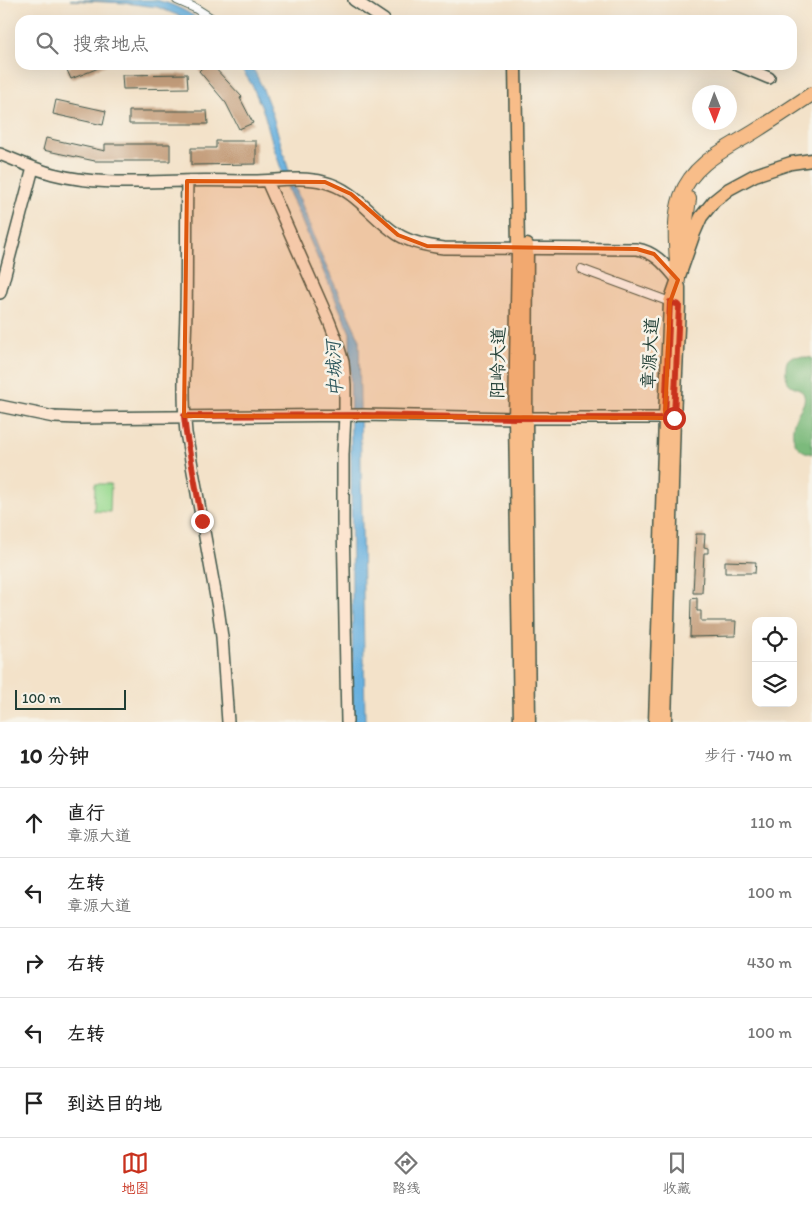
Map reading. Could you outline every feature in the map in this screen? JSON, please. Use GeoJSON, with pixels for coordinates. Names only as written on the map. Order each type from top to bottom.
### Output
{"type":"FeatureCollection","features":[{"type":"Feature","properties":{"kind":"highway"},"geometry":{"type":"LineString","coordinates":[[678,280],[676,222],[681,196],[692,175],[711,158],[812,94]]}},
{"type":"Feature","properties":{"kind":"highway"},"geometry":{"type":"LineString","coordinates":[[678,280],[689,199],[699,182],[715,166],[812,105]]}},
{"type":"Feature","properties":{"kind":"main road","name":"阳岭大道"},"geometry":{"type":"LineString","coordinates":[[515,70],[522,249]]}},
{"type":"Feature","properties":{"kind":"main road","name":"阳岭大道"},"geometry":{"type":"LineString","coordinates":[[520,722],[520,418],[524,70]]}},
{"type":"Feature","properties":{"kind":"main road","name":"章源大道"},"geometry":{"type":"LineString","coordinates":[[655,722],[665,418],[678,280],[701,217],[714,201],[729,188],[755,175],[792,163],[812,160]]}},
{"type":"Feature","properties":{"kind":"main road","name":"章源大道"},"geometry":{"type":"LineString","coordinates":[[665,722],[674,418],[675,304]]}},
{"type":"Feature","properties":{"kind":"main road","name":"阳岭大道"},"geometry":{"type":"LineString","coordinates":[[520,418],[529,722]]}},
{"type":"Feature","properties":{"kind":"street"},"geometry":{"type":"LineString","coordinates":[[177,0],[206,15]]}},
{"type":"Feature","properties":{"kind":"street"},"geometry":{"type":"LineString","coordinates":[[354,0],[376,15]]}},
{"type":"Feature","properties":{"kind":"street"},"geometry":{"type":"LineString","coordinates":[[750,70],[769,78]]}},
{"type":"Feature","properties":{"kind":"street"},"geometry":{"type":"LineString","coordinates":[[0,154],[33,168],[54,174],[100,182],[311,179],[339,187],[351,194],[398,235],[427,246],[444,248],[637,249],[654,254],[678,280]]}},
{"type":"Feature","properties":{"kind":"street"},"geometry":{"type":"LineString","coordinates":[[0,294],[33,168]]}},
{"type":"Feature","properties":{"kind":"street"},"geometry":{"type":"LineString","coordinates":[[187,181],[184,416],[218,608],[228,722]]}},
{"type":"Feature","properties":{"kind":"street"},"geometry":{"type":"LineString","coordinates":[[267,181],[336,339],[342,362],[345,385],[343,521],[347,722]]}},
{"type":"Feature","properties":{"kind":"street"},"geometry":{"type":"LineString","coordinates":[[581,269],[675,304]]}},
{"type":"Feature","properties":{"kind":"street"},"geometry":{"type":"LineString","coordinates":[[0,406],[45,416],[70,418],[345,415],[665,418]]}},
{"type":"Feature","properties":{"kind":"highlighted area"},"geometry":{"type":"Polygon","coordinates":[[[187,181],[325,182],[351,194],[398,235],[427,246],[637,249],[654,254],[678,280],[670,302],[665,418],[184,416],[187,181]]]}},
{"type":"Feature","properties":{"kind":"green space"},"geometry":{"type":"Polygon","coordinates":[[[793,356],[812,358],[812,454],[798,447],[793,435],[794,421],[803,405],[804,395],[802,391],[790,384],[786,376],[787,363],[789,358],[793,356]]]}},
{"type":"Feature","properties":{"kind":"green space"},"geometry":{"type":"Polygon","coordinates":[[[95,484],[111,484],[110,512],[94,511],[95,484]]]}},
{"type":"Feature","properties":{"kind":"water"},"geometry":{"type":"Polygon","coordinates":[[[70,0],[155,0],[179,8],[191,15],[177,15],[157,7],[70,0]]]}},
{"type":"Feature","properties":{"kind":"water"},"geometry":{"type":"Polygon","coordinates":[[[242,70],[253,70],[262,87],[272,113],[288,168],[321,255],[359,338],[365,722],[353,722],[350,333],[289,192],[264,113],[252,85],[242,70]]]}},
{"type":"Feature","properties":{"kind":"building"},"geometry":{"type":"Polygon","coordinates":[[[67,70],[94,70],[71,79],[67,70]]]}},
{"type":"Feature","properties":{"kind":"building"},"geometry":{"type":"Polygon","coordinates":[[[217,70],[242,97],[240,98],[253,123],[239,129],[226,103],[199,71],[217,70]]]}},
{"type":"Feature","properties":{"kind":"building"},"geometry":{"type":"Polygon","coordinates":[[[187,74],[188,88],[123,89],[122,75],[187,74]]]}},
{"type":"Feature","properties":{"kind":"building"},"geometry":{"type":"Polygon","coordinates":[[[56,100],[106,111],[103,125],[53,114],[56,100]]]}},
{"type":"Feature","properties":{"kind":"building"},"geometry":{"type":"Polygon","coordinates":[[[129,111],[207,111],[208,124],[129,124],[129,111]]]}},
{"type":"Feature","properties":{"kind":"building"},"geometry":{"type":"Polygon","coordinates":[[[46,138],[105,151],[105,144],[170,144],[170,161],[95,161],[43,150],[46,138]]]}},
{"type":"Feature","properties":{"kind":"building"},"geometry":{"type":"Polygon","coordinates":[[[216,141],[256,141],[256,164],[191,165],[191,148],[216,148],[216,141]]]}},
{"type":"Feature","properties":{"kind":"building"},"geometry":{"type":"Polygon","coordinates":[[[696,534],[705,534],[704,547],[708,548],[708,553],[704,553],[702,593],[693,593],[696,534]]]}},
{"type":"Feature","properties":{"kind":"building"},"geometry":{"type":"Polygon","coordinates":[[[725,561],[756,562],[755,573],[725,573],[725,561]]]}},
{"type":"Feature","properties":{"kind":"building"},"geometry":{"type":"Polygon","coordinates":[[[697,598],[697,611],[701,611],[701,621],[736,621],[735,636],[690,637],[691,599],[697,598]]]}},
{"type":"Feature","properties":{"kind":"route"},"geometry":{"type":"LineString","coordinates":[[202,521],[184,416],[364,415],[665,418],[670,302],[679,305],[674,418]]}},
{"type":"Feature","properties":{"kind":"water label","name":"中城河"},"geometry":{"type":"Point","coordinates":[334,369]}}]}
